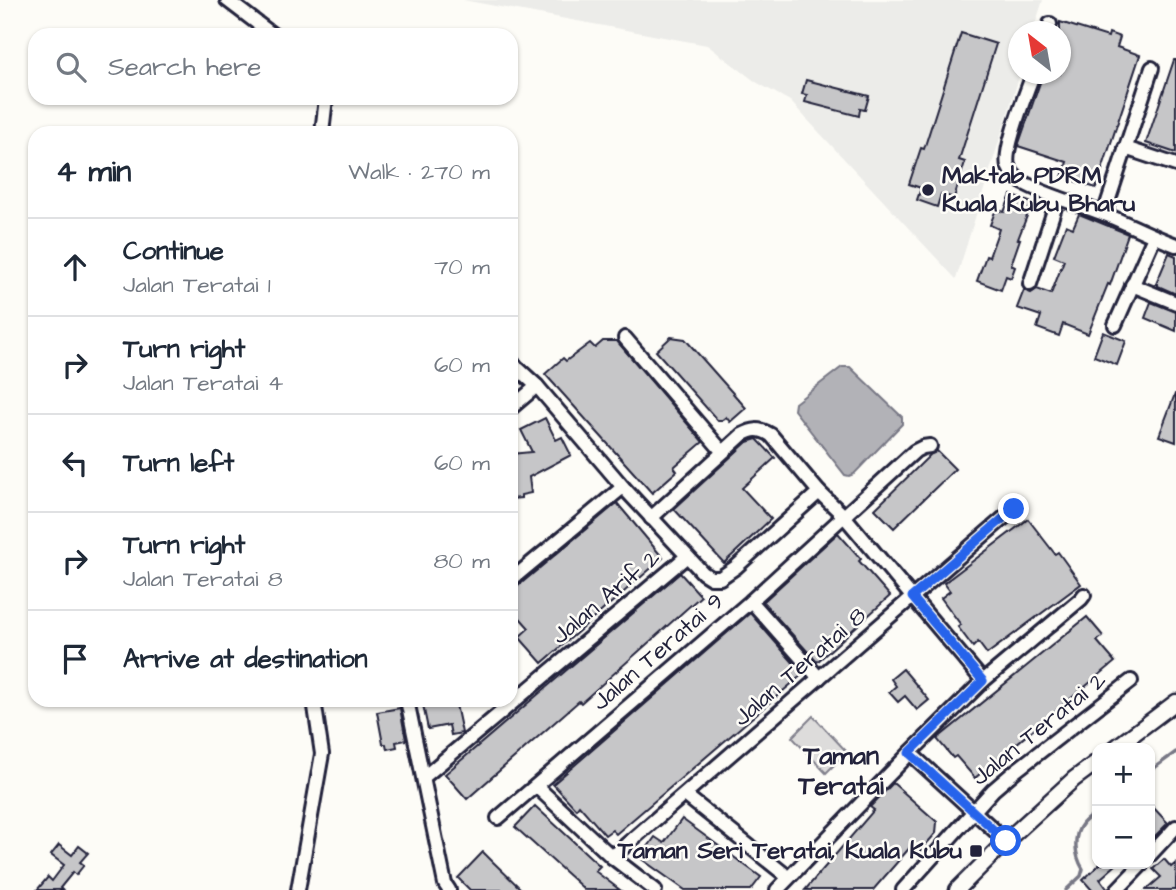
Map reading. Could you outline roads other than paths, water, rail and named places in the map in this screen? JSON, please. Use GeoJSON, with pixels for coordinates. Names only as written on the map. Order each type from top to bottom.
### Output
{"type":"FeatureCollection","features":[{"type":"Feature","properties":{"kind":"main road"},"geometry":{"type":"LineString","coordinates":[[1122,743],[1176,702]]}},
{"type":"Feature","properties":{"kind":"main road"},"geometry":{"type":"LineString","coordinates":[[957,890],[1006,841],[1092,766]]}},
{"type":"Feature","properties":{"kind":"street"},"geometry":{"type":"LineString","coordinates":[[227,0],[264,28]]}},
{"type":"Feature","properties":{"kind":"street"},"geometry":{"type":"LineString","coordinates":[[1104,214],[1153,68]]}},
{"type":"Feature","properties":{"kind":"street"},"geometry":{"type":"LineString","coordinates":[[1030,84],[1008,149],[1009,167],[1014,176],[1058,198],[1104,214],[1176,245]]}},
{"type":"Feature","properties":{"kind":"street"},"geometry":{"type":"LineString","coordinates":[[323,126],[325,105]]}},
{"type":"Feature","properties":{"kind":"street"},"geometry":{"type":"LineString","coordinates":[[1125,148],[1176,165]]}},
{"type":"Feature","properties":{"kind":"street"},"geometry":{"type":"LineString","coordinates":[[1030,284],[1058,198]]}},
{"type":"Feature","properties":{"kind":"street"},"geometry":{"type":"LineString","coordinates":[[1115,325],[1154,237]]}},
{"type":"Feature","properties":{"kind":"street"},"geometry":{"type":"LineString","coordinates":[[1132,285],[1176,303]]}},
{"type":"Feature","properties":{"kind":"street"},"geometry":{"type":"LineString","coordinates":[[625,338],[722,451]]}},
{"type":"Feature","properties":{"kind":"street"},"geometry":{"type":"LineString","coordinates":[[518,369],[537,386],[686,557],[711,578],[720,578],[736,567],[820,492]]}},
{"type":"Feature","properties":{"kind":"street"},"geometry":{"type":"LineString","coordinates":[[518,402],[537,386]]}},
{"type":"Feature","properties":{"kind":"street"},"geometry":{"type":"LineString","coordinates":[[652,518],[741,435],[761,429],[771,435],[844,516],[983,681]]}},
{"type":"Feature","properties":{"kind":"street","name":"Jalan Teratai 9"},"geometry":{"type":"LineString","coordinates":[[498,818],[751,601],[915,451],[930,446]]}},
{"type":"Feature","properties":{"kind":"street"},"geometry":{"type":"LineString","coordinates":[[518,574],[623,486]]}},
{"type":"Feature","properties":{"kind":"street","name":"Jalan Teratai 8"},"geometry":{"type":"LineString","coordinates":[[612,857],[1014,509]]}},
{"type":"Feature","properties":{"kind":"street","name":"Jalan Arif 2"},"geometry":{"type":"LineString","coordinates":[[518,695],[686,557]]}},
{"type":"Feature","properties":{"kind":"street"},"geometry":{"type":"LineString","coordinates":[[777,890],[909,753],[983,681],[1084,594]]}},
{"type":"Feature","properties":{"kind":"street"},"geometry":{"type":"LineString","coordinates":[[751,601],[819,678]]}},
{"type":"Feature","properties":{"kind":"street","name":"Jalan Teratai 2"},"geometry":{"type":"LineString","coordinates":[[903,890],[993,790],[1131,681]]}},
{"type":"Feature","properties":{"kind":"street"},"geometry":{"type":"LineString","coordinates":[[298,890],[322,754],[315,707]]}},
{"type":"Feature","properties":{"kind":"street"},"geometry":{"type":"LineString","coordinates":[[409,707],[445,884],[449,890]]}},
{"type":"Feature","properties":{"kind":"street","name":"Jalan Arif 2"},"geometry":{"type":"LineString","coordinates":[[424,777],[503,707]]}},
{"type":"Feature","properties":{"kind":"street"},"geometry":{"type":"LineString","coordinates":[[909,753],[1006,841]]}},
{"type":"Feature","properties":{"kind":"street"},"geometry":{"type":"LineString","coordinates":[[536,786],[612,857],[655,890]]}},
{"type":"Feature","properties":{"kind":"street"},"geometry":{"type":"LineString","coordinates":[[685,795],[788,877]]}},
{"type":"Feature","properties":{"kind":"street"},"geometry":{"type":"LineString","coordinates":[[1155,850],[1176,827]]}},
{"type":"Feature","properties":{"kind":"street"},"geometry":{"type":"LineString","coordinates":[[1117,890],[1137,869]]}},
{"type":"Feature","properties":{"kind":"waterway"},"geometry":{"type":"LineString","coordinates":[[1155,767],[1176,752]]}},
{"type":"Feature","properties":{"kind":"waterway"},"geometry":{"type":"LineString","coordinates":[[1066,890],[1081,876],[1083,869],[1078,858],[1077,834],[1084,822],[1092,816]]}},
{"type":"Feature","properties":{"kind":"place","name":"Maktab PDRM Kuala Kubu Bharu"},"geometry":{"type":"Point","coordinates":[928,190]}},
{"type":"Feature","properties":{"kind":"place","name":"Taman Seri Teratai, Kuala Kubu"},"geometry":{"type":"Point","coordinates":[976,851]}},
{"type":"Feature","properties":{"kind":"district","name":"Taman Teratai"},"geometry":{"type":"Point","coordinates":[841,771]}}]}
